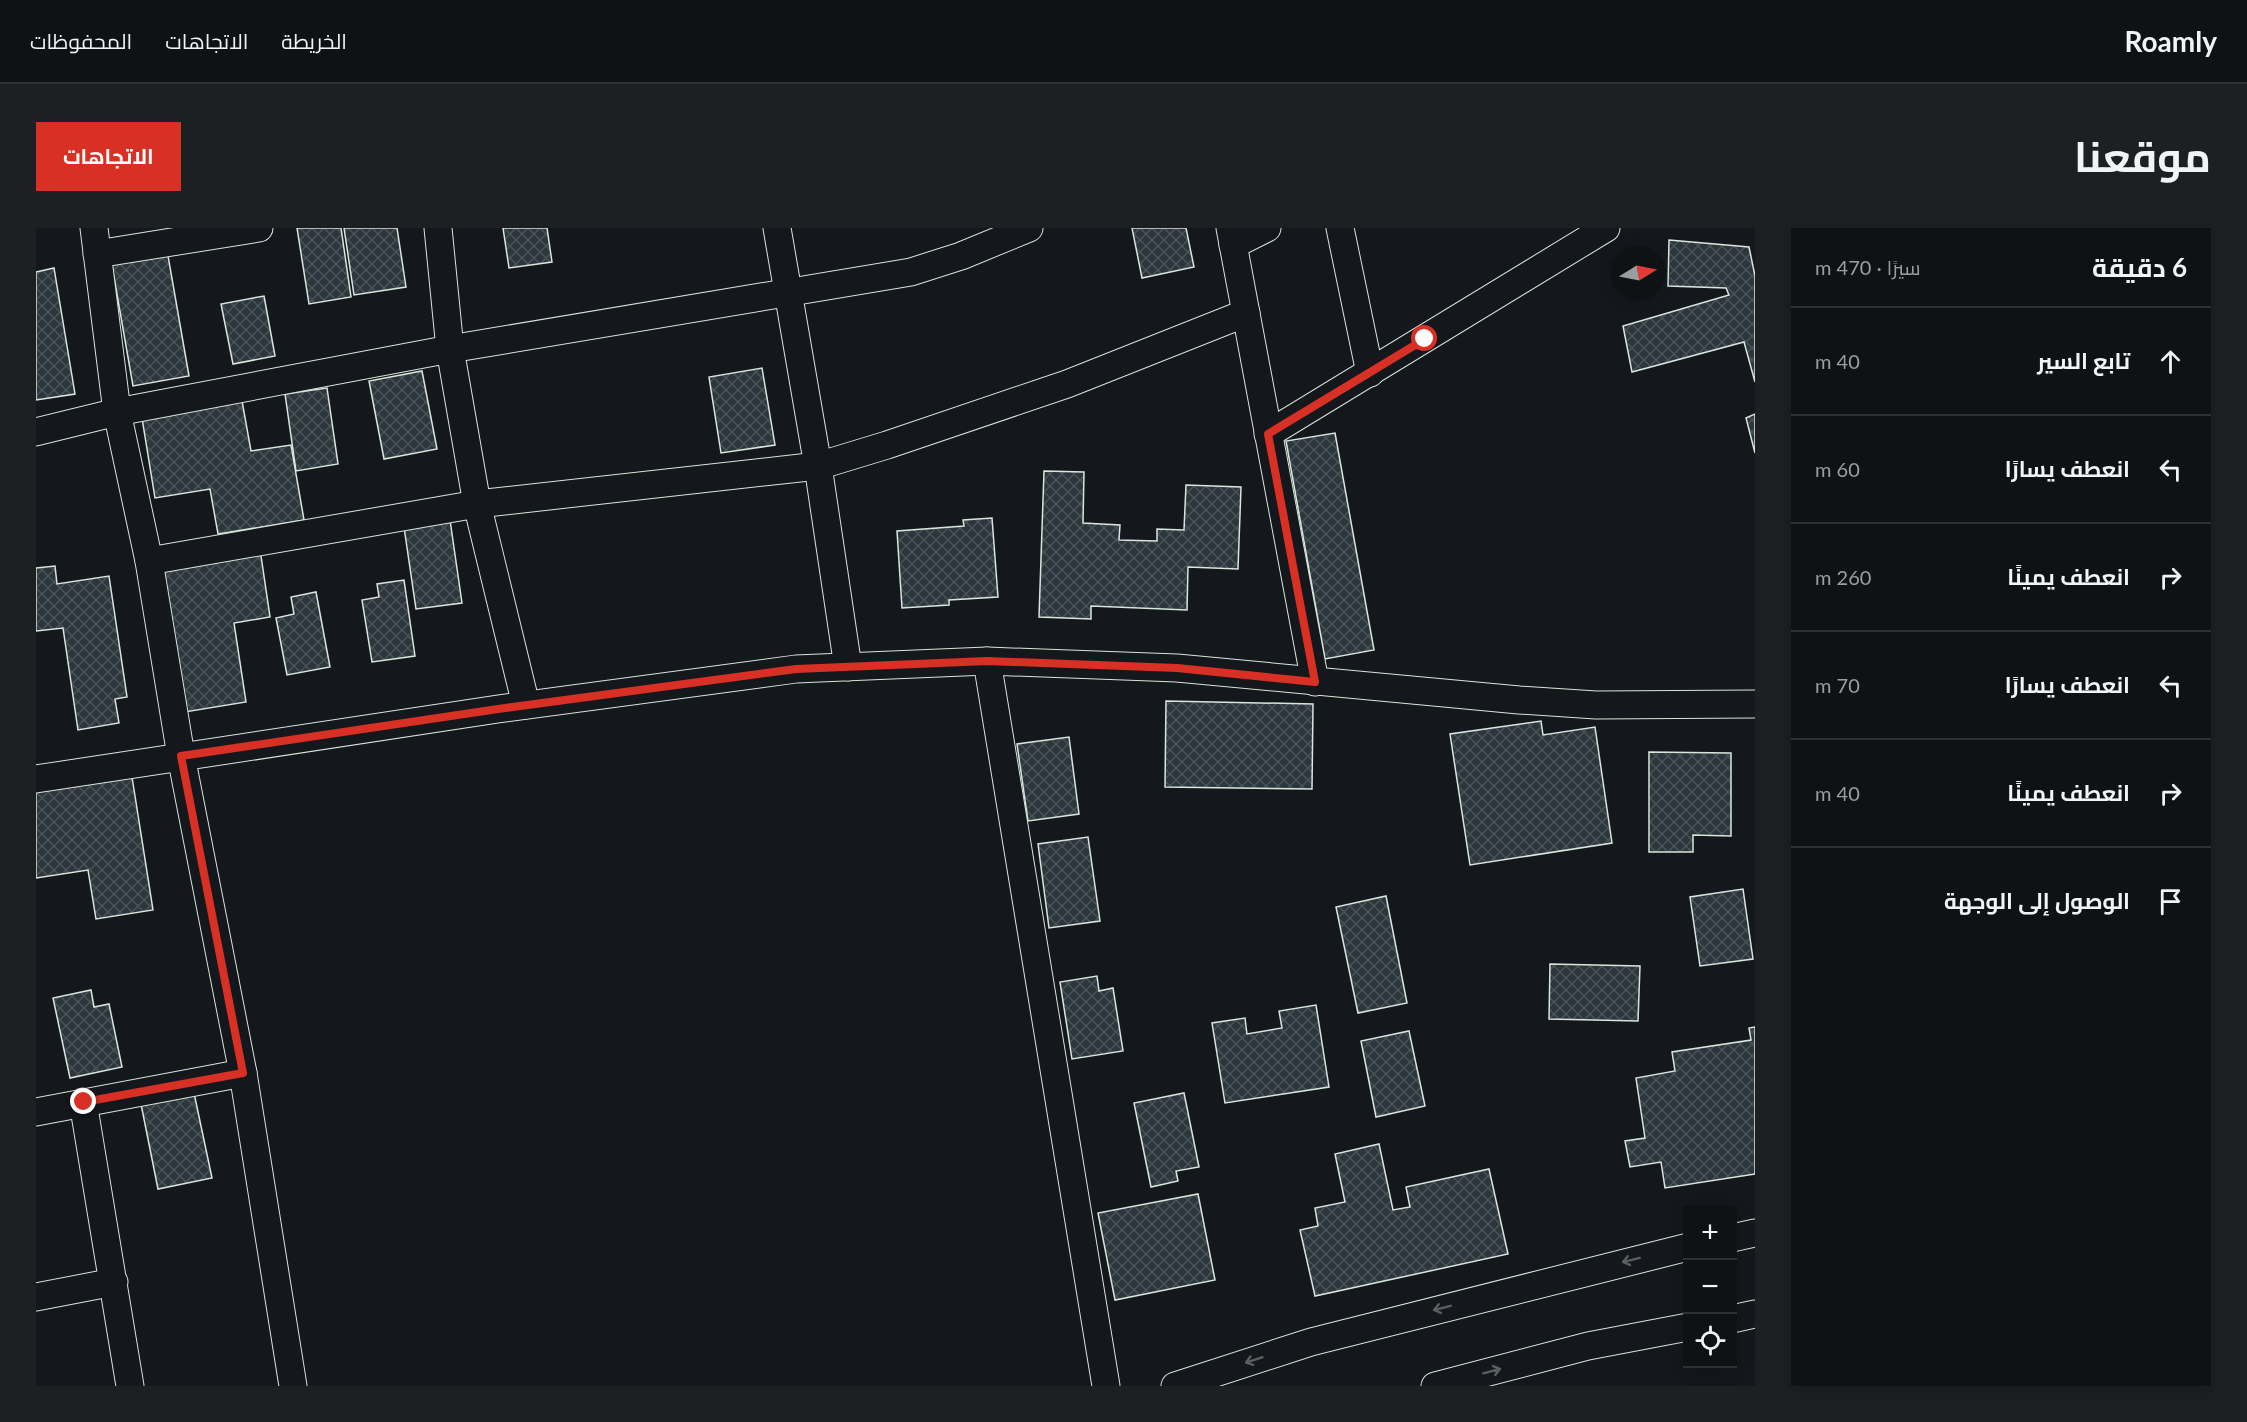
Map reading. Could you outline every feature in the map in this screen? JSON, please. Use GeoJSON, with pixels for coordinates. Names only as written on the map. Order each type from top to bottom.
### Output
{"type":"FeatureCollection","features":[{"type":"Feature","properties":{"kind":"street"},"geometry":{"type":"LineString","coordinates":[[259,228],[95,241],[117,412],[149,561],[181,756],[243,1073],[293,1386]]}},
{"type":"Feature","properties":{"kind":"street"},"geometry":{"type":"LineString","coordinates":[[438,228],[450,349],[477,504],[526,705]]}},
{"type":"Feature","properties":{"kind":"street"},"geometry":{"type":"LineString","coordinates":[[777,228],[818,466],[848,667]]}},
{"type":"Feature","properties":{"kind":"street"},"geometry":{"type":"LineString","coordinates":[[36,432],[117,412],[450,349],[911,272],[961,256],[1029,228]]}},
{"type":"Feature","properties":{"kind":"street"},"geometry":{"type":"LineString","coordinates":[[1267,228],[1231,236],[1315,682]]}},
{"type":"Feature","properties":{"kind":"street"},"geometry":{"type":"LineString","coordinates":[[1340,228],[1370,373]]}},
{"type":"Feature","properties":{"kind":"street"},"geometry":{"type":"LineString","coordinates":[[1268,434],[1606,228]]}},
{"type":"Feature","properties":{"kind":"street"},"geometry":{"type":"LineString","coordinates":[[149,561],[477,504],[818,466],[1067,384],[1246,313]]}},
{"type":"Feature","properties":{"kind":"street"},"geometry":{"type":"LineString","coordinates":[[987,661],[1106,1386]]}},
{"type":"Feature","properties":{"kind":"street"},"geometry":{"type":"LineString","coordinates":[[36,779],[526,705],[796,669],[987,661],[1177,668],[1315,682],[1596,705],[1755,704]]}},
{"type":"Feature","properties":{"kind":"street"},"geometry":{"type":"LineString","coordinates":[[36,1112],[243,1073]]}},
{"type":"Feature","properties":{"kind":"street"},"geometry":{"type":"LineString","coordinates":[[84,1102],[130,1386]]}},
{"type":"Feature","properties":{"kind":"street"},"geometry":{"type":"LineString","coordinates":[[1737,1237],[1755,1233]]}},
{"type":"Feature","properties":{"kind":"street"},"geometry":{"type":"LineString","coordinates":[[1175,1386],[1311,1342],[1683,1248]]}},
{"type":"Feature","properties":{"kind":"street"},"geometry":{"type":"LineString","coordinates":[[36,1297],[114,1282]]}},
{"type":"Feature","properties":{"kind":"street"},"geometry":{"type":"LineString","coordinates":[[1737,1318],[1755,1314]]}},
{"type":"Feature","properties":{"kind":"street"},"geometry":{"type":"LineString","coordinates":[[1436,1386],[1588,1346],[1683,1328]]}},
{"type":"Feature","properties":{"kind":"building"},"geometry":{"type":"Polygon","coordinates":[[[297,228],[341,228],[351,297],[309,304],[297,228]]]}},
{"type":"Feature","properties":{"kind":"building"},"geometry":{"type":"Polygon","coordinates":[[[344,228],[397,228],[406,287],[354,295],[344,228]]]}},
{"type":"Feature","properties":{"kind":"building"},"geometry":{"type":"Polygon","coordinates":[[[503,228],[547,228],[552,262],[509,268],[503,228]]]}},
{"type":"Feature","properties":{"kind":"building"},"geometry":{"type":"Polygon","coordinates":[[[1132,228],[1186,228],[1194,267],[1142,278],[1132,228]]]}},
{"type":"Feature","properties":{"kind":"building"},"geometry":{"type":"Polygon","coordinates":[[[1669,240],[1749,247],[1755,276],[1755,382],[1744,342],[1632,372],[1623,326],[1729,295],[1726,288],[1668,286],[1669,240]]]}},
{"type":"Feature","properties":{"kind":"building"},"geometry":{"type":"Polygon","coordinates":[[[167,250],[189,376],[133,386],[111,260],[167,250]]]}},
{"type":"Feature","properties":{"kind":"building"},"geometry":{"type":"Polygon","coordinates":[[[54,268],[75,394],[36,400],[36,272],[54,268]]]}},
{"type":"Feature","properties":{"kind":"building"},"geometry":{"type":"Polygon","coordinates":[[[264,296],[275,356],[233,364],[221,304],[264,296]]]}},
{"type":"Feature","properties":{"kind":"building"},"geometry":{"type":"Polygon","coordinates":[[[762,368],[775,445],[721,453],[709,377],[762,368]]]}},
{"type":"Feature","properties":{"kind":"building"},"geometry":{"type":"Polygon","coordinates":[[[422,371],[437,449],[384,459],[369,381],[422,371]]]}},
{"type":"Feature","properties":{"kind":"building"},"geometry":{"type":"Polygon","coordinates":[[[327,388],[338,464],[296,471],[285,394],[327,388]]]}},
{"type":"Feature","properties":{"kind":"building"},"geometry":{"type":"Polygon","coordinates":[[[242,401],[251,451],[291,445],[304,520],[218,534],[210,489],[155,498],[142,418],[242,401]]]}},
{"type":"Feature","properties":{"kind":"building"},"geometry":{"type":"Polygon","coordinates":[[[1755,414],[1755,453],[1746,418],[1755,414]]]}},
{"type":"Feature","properties":{"kind":"building"},"geometry":{"type":"Polygon","coordinates":[[[1335,433],[1374,650],[1325,659],[1286,441],[1335,433]]]}},
{"type":"Feature","properties":{"kind":"building"},"geometry":{"type":"Polygon","coordinates":[[[1044,471],[1084,472],[1083,523],[1120,525],[1119,540],[1157,541],[1157,529],[1184,530],[1186,485],[1241,487],[1238,569],[1188,567],[1187,610],[1091,606],[1091,619],[1039,617],[1044,471]]]}},
{"type":"Feature","properties":{"kind":"building"},"geometry":{"type":"Polygon","coordinates":[[[992,518],[998,597],[949,600],[949,605],[902,608],[897,531],[964,526],[963,520],[992,518]]]}},
{"type":"Feature","properties":{"kind":"building"},"geometry":{"type":"Polygon","coordinates":[[[450,520],[462,603],[416,609],[404,527],[450,520]]]}},
{"type":"Feature","properties":{"kind":"building"},"geometry":{"type":"Polygon","coordinates":[[[260,549],[270,617],[234,623],[246,702],[185,712],[162,564],[260,549]]]}},
{"type":"Feature","properties":{"kind":"building"},"geometry":{"type":"Polygon","coordinates":[[[55,566],[57,584],[109,576],[127,697],[115,699],[119,723],[78,730],[63,628],[36,631],[36,568],[55,566]]]}},
{"type":"Feature","properties":{"kind":"building"},"geometry":{"type":"Polygon","coordinates":[[[404,580],[415,656],[372,662],[362,600],[379,597],[377,584],[404,580]]]}},
{"type":"Feature","properties":{"kind":"building"},"geometry":{"type":"Polygon","coordinates":[[[316,592],[330,667],[287,675],[276,618],[294,614],[291,597],[316,592]]]}},
{"type":"Feature","properties":{"kind":"building"},"geometry":{"type":"Polygon","coordinates":[[[1166,701],[1313,704],[1312,789],[1165,787],[1166,701]]]}},
{"type":"Feature","properties":{"kind":"building"},"geometry":{"type":"Polygon","coordinates":[[[1541,721],[1543,735],[1595,727],[1612,843],[1470,865],[1450,734],[1541,721]]]}},
{"type":"Feature","properties":{"kind":"building"},"geometry":{"type":"Polygon","coordinates":[[[1069,737],[1079,814],[1028,821],[1017,744],[1069,737]]]}},
{"type":"Feature","properties":{"kind":"building"},"geometry":{"type":"Polygon","coordinates":[[[1649,752],[1731,753],[1731,836],[1693,835],[1693,852],[1649,852],[1649,752]]]}},
{"type":"Feature","properties":{"kind":"building"},"geometry":{"type":"Polygon","coordinates":[[[132,777],[153,910],[96,919],[88,870],[36,878],[36,792],[132,777]]]}},
{"type":"Feature","properties":{"kind":"building"},"geometry":{"type":"Polygon","coordinates":[[[1088,837],[1100,921],[1049,928],[1038,844],[1088,837]]]}},
{"type":"Feature","properties":{"kind":"building"},"geometry":{"type":"Polygon","coordinates":[[[1743,889],[1753,959],[1700,966],[1690,897],[1743,889]]]}},
{"type":"Feature","properties":{"kind":"building"},"geometry":{"type":"Polygon","coordinates":[[[1386,896],[1407,1003],[1358,1013],[1336,907],[1386,896]]]}},
{"type":"Feature","properties":{"kind":"building"},"geometry":{"type":"Polygon","coordinates":[[[1550,964],[1640,966],[1638,1021],[1549,1019],[1550,964]]]}},
{"type":"Feature","properties":{"kind":"building"},"geometry":{"type":"Polygon","coordinates":[[[1097,976],[1099,991],[1113,988],[1123,1051],[1072,1059],[1060,982],[1097,976]]]}},
{"type":"Feature","properties":{"kind":"building"},"geometry":{"type":"Polygon","coordinates":[[[91,990],[94,1007],[109,1004],[122,1067],[70,1078],[53,998],[91,990]]]}},
{"type":"Feature","properties":{"kind":"building"},"geometry":{"type":"Polygon","coordinates":[[[1316,1005],[1329,1087],[1225,1103],[1212,1023],[1245,1018],[1247,1034],[1282,1028],[1279,1011],[1316,1005]]]}},
{"type":"Feature","properties":{"kind":"building"},"geometry":{"type":"Polygon","coordinates":[[[1755,1027],[1755,1174],[1665,1188],[1661,1162],[1630,1167],[1625,1141],[1645,1138],[1636,1078],[1675,1071],[1672,1052],[1751,1040],[1749,1028],[1755,1027]]]}},
{"type":"Feature","properties":{"kind":"building"},"geometry":{"type":"Polygon","coordinates":[[[1409,1031],[1425,1106],[1376,1117],[1361,1041],[1409,1031]]]}},
{"type":"Feature","properties":{"kind":"building"},"geometry":{"type":"Polygon","coordinates":[[[194,1093],[212,1178],[158,1189],[141,1104],[194,1093]]]}},
{"type":"Feature","properties":{"kind":"building"},"geometry":{"type":"Polygon","coordinates":[[[1184,1093],[1199,1167],[1176,1171],[1178,1181],[1151,1187],[1134,1103],[1184,1093]]]}},
{"type":"Feature","properties":{"kind":"building"},"geometry":{"type":"Polygon","coordinates":[[[1379,1144],[1393,1210],[1410,1207],[1406,1187],[1489,1169],[1508,1254],[1315,1296],[1300,1230],[1318,1226],[1315,1208],[1345,1202],[1335,1154],[1379,1144]]]}},
{"type":"Feature","properties":{"kind":"building"},"geometry":{"type":"Polygon","coordinates":[[[1198,1194],[1215,1280],[1115,1300],[1098,1213],[1198,1194]]]}},
{"type":"Feature","properties":{"kind":"route"},"geometry":{"type":"LineString","coordinates":[[84,1102],[243,1073],[181,756],[498,709],[796,669],[987,661],[1177,668],[1315,682],[1268,434],[1425,339]]}}]}
